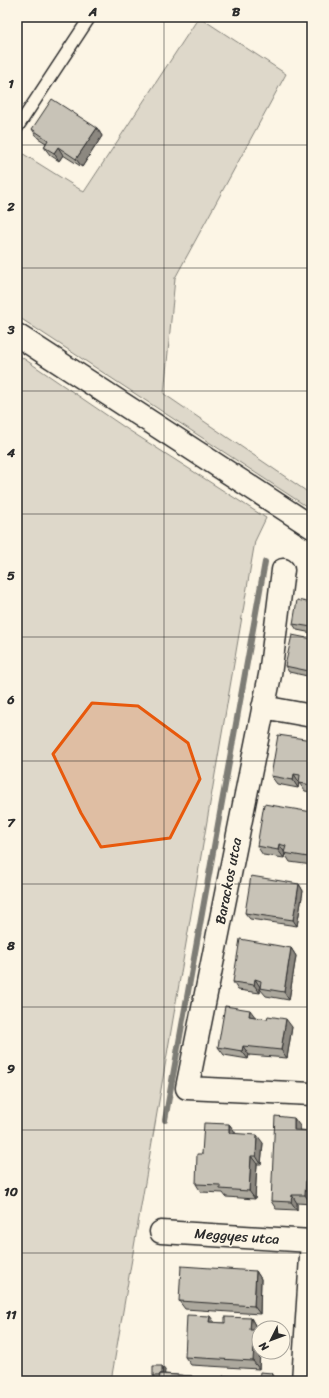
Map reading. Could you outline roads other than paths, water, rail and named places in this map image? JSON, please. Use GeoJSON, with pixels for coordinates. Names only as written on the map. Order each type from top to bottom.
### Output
{"type":"FeatureCollection","features":[{"type":"Feature","properties":{"kind":"street"},"geometry":{"type":"LineString","coordinates":[[17,335],[312,527]]}},
{"type":"Feature","properties":{"kind":"street","name":"Barackos utca"},"geometry":{"type":"LineString","coordinates":[[283,570],[270,675],[187,1088],[312,1094]]}},
{"type":"Feature","properties":{"kind":"street"},"geometry":{"type":"LineString","coordinates":[[263,707],[312,716]]}},
{"type":"Feature","properties":{"kind":"street","name":"Meggyes utca"},"geometry":{"type":"LineString","coordinates":[[161,1232],[312,1241]]}},
{"type":"Feature","properties":{"kind":"street"},"geometry":{"type":"LineString","coordinates":[[303,1381],[312,1241]]}},
{"type":"Feature","properties":{"kind":"lane"},"geometry":{"type":"LineString","coordinates":[[17,128],[90,17]]}},
{"type":"Feature","properties":{"kind":"waterway"},"geometry":{"type":"LineString","coordinates":[[165,1120],[265,562]]}}]}
